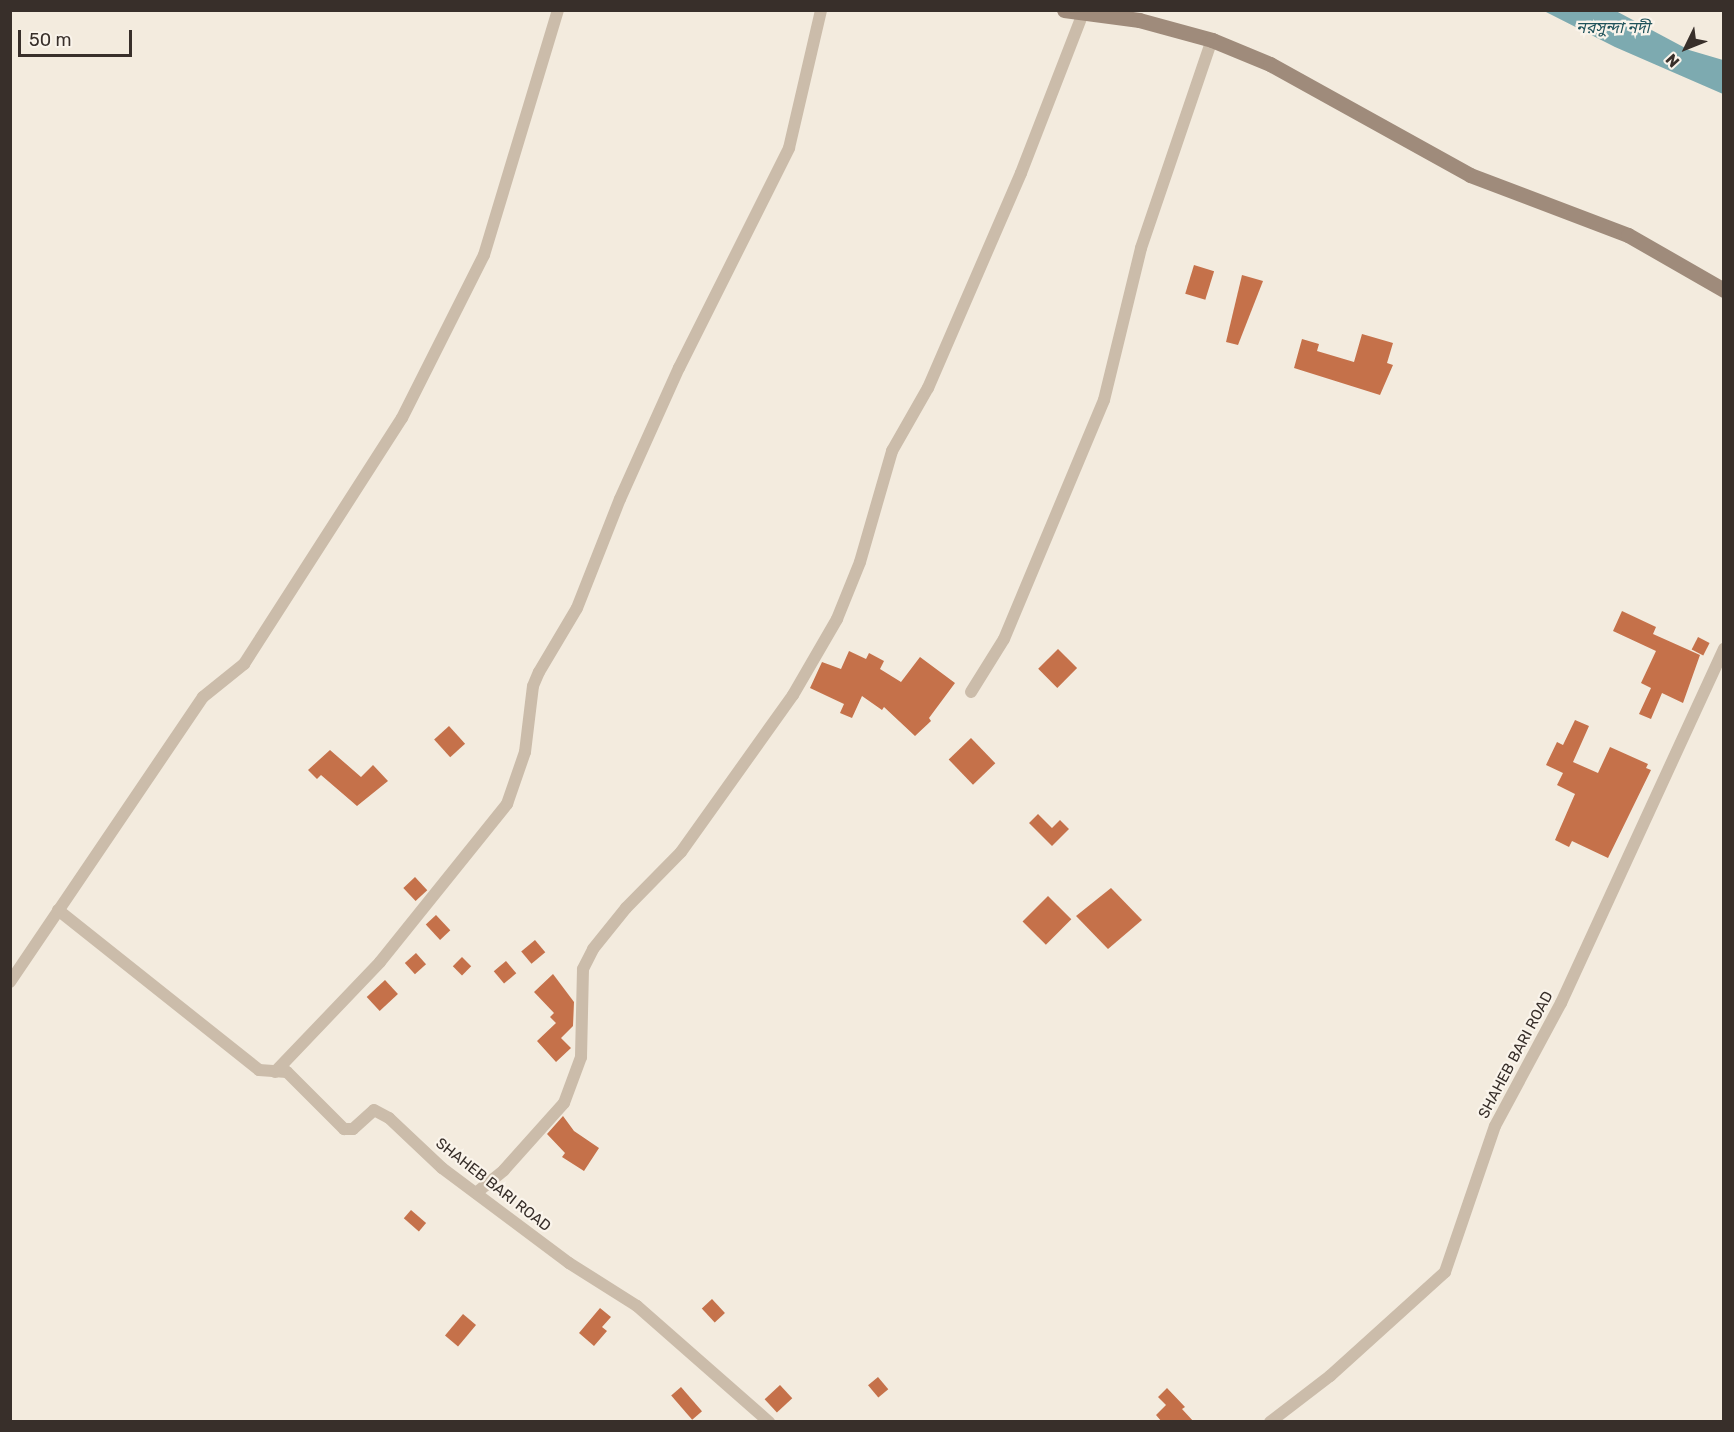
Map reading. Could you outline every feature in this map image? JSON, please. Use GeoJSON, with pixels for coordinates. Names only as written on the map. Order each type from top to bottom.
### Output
{"type":"FeatureCollection","features":[{"type":"Feature","properties":{"kind":"street"},"geometry":{"type":"LineString","coordinates":[[10,982],[203,697],[244,664],[402,418],[484,255],[558,10]]}},
{"type":"Feature","properties":{"kind":"street"},"geometry":{"type":"LineString","coordinates":[[275,1072],[380,962],[507,804],[525,752],[533,686],[538,672],[577,608],[620,499],[679,368],[789,148],[821,10]]}},
{"type":"Feature","properties":{"kind":"street"},"geometry":{"type":"LineString","coordinates":[[1064,10],[1139,20],[1212,40],[1270,64],[1470,175],[1628,236],[1724,290]]}},
{"type":"Feature","properties":{"kind":"street"},"geometry":{"type":"LineString","coordinates":[[476,1193],[504,1170],[564,1103],[581,1057],[583,969],[593,949],[626,908],[681,852],[794,695],[837,620],[860,562],[892,452],[928,388],[1021,172],[1083,13]]}},
{"type":"Feature","properties":{"kind":"street"},"geometry":{"type":"LineString","coordinates":[[971,692],[1004,639],[1104,400],[1141,248],[1212,40]]}},
{"type":"Feature","properties":{"kind":"street","name":"SHAHEB BARI ROAD"},"geometry":{"type":"LineString","coordinates":[[1270,1422],[1330,1376],[1445,1272],[1495,1126],[1561,1003],[1724,649]]}},
{"type":"Feature","properties":{"kind":"street","name":"SHAHEB BARI ROAD"},"geometry":{"type":"LineString","coordinates":[[58,910],[259,1070],[287,1072],[344,1129],[353,1129],[371,1112],[379,1110],[442,1168],[569,1263],[637,1306],[769,1422]]}},
{"type":"Feature","properties":{"kind":"water","name":"নরসুন্দা নদী"},"geometry":{"type":"Polygon","coordinates":[[[1544,11],[1616,11],[1689,50],[1723,60],[1723,94],[1615,47],[1544,11]]]}},
{"type":"Feature","properties":{"kind":"building"},"geometry":{"type":"Polygon","coordinates":[[[1194,265],[1214,271],[1205,300],[1185,294],[1194,265]]]}},
{"type":"Feature","properties":{"kind":"building"},"geometry":{"type":"Polygon","coordinates":[[[1242,275],[1263,281],[1238,345],[1226,342],[1242,275]]]}},
{"type":"Feature","properties":{"kind":"building"},"geometry":{"type":"Polygon","coordinates":[[[1362,334],[1393,343],[1387,363],[1393,365],[1380,395],[1294,368],[1302,339],[1319,344],[1317,351],[1354,362],[1362,334]]]}},
{"type":"Feature","properties":{"kind":"building"},"geometry":{"type":"Polygon","coordinates":[[[1622,611],[1656,627],[1653,634],[1700,655],[1683,703],[1662,693],[1651,719],[1639,714],[1651,688],[1641,683],[1656,651],[1613,631],[1622,611]]]}},
{"type":"Feature","properties":{"kind":"building"},"geometry":{"type":"Polygon","coordinates":[[[1698,637],[1710,643],[1703,655],[1692,649],[1698,637]]]}},
{"type":"Feature","properties":{"kind":"building"},"geometry":{"type":"Polygon","coordinates":[[[1058,649],[1077,668],[1057,688],[1038,669],[1058,649]]]}},
{"type":"Feature","properties":{"kind":"building"},"geometry":{"type":"Polygon","coordinates":[[[849,651],[866,659],[869,653],[884,661],[880,669],[901,682],[920,657],[955,683],[929,718],[931,721],[915,736],[884,707],[882,710],[862,696],[852,718],[840,713],[844,704],[810,688],[822,662],[841,669],[849,651]]]}},
{"type":"Feature","properties":{"kind":"building"},"geometry":{"type":"Polygon","coordinates":[[[1575,720],[1589,726],[1573,762],[1598,773],[1610,747],[1648,764],[1646,768],[1651,770],[1608,858],[1572,841],[1569,847],[1555,840],[1575,794],[1557,785],[1563,773],[1546,765],[1557,742],[1563,745],[1575,720]]]}},
{"type":"Feature","properties":{"kind":"building"},"geometry":{"type":"Polygon","coordinates":[[[449,726],[465,744],[450,757],[434,739],[449,726]]]}},
{"type":"Feature","properties":{"kind":"building"},"geometry":{"type":"Polygon","coordinates":[[[971,738],[995,763],[973,785],[949,760],[971,738]]]}},
{"type":"Feature","properties":{"kind":"building"},"geometry":{"type":"Polygon","coordinates":[[[330,750],[361,777],[373,765],[388,781],[357,806],[321,775],[317,779],[308,770],[330,750]]]}},
{"type":"Feature","properties":{"kind":"building"},"geometry":{"type":"Polygon","coordinates":[[[1038,814],[1052,828],[1060,820],[1069,829],[1052,846],[1029,823],[1038,814]]]}},
{"type":"Feature","properties":{"kind":"building"},"geometry":{"type":"Polygon","coordinates":[[[415,877],[427,890],[416,901],[403,888],[415,877]]]}},
{"type":"Feature","properties":{"kind":"building"},"geometry":{"type":"Polygon","coordinates":[[[1111,888],[1142,920],[1108,949],[1076,916],[1111,888]]]}},
{"type":"Feature","properties":{"kind":"building"},"geometry":{"type":"Polygon","coordinates":[[[1048,896],[1071,919],[1046,945],[1023,921],[1048,896]]]}},
{"type":"Feature","properties":{"kind":"building"},"geometry":{"type":"Polygon","coordinates":[[[436,915],[450,930],[440,940],[426,925],[436,915]]]}},
{"type":"Feature","properties":{"kind":"building"},"geometry":{"type":"Polygon","coordinates":[[[535,940],[545,952],[531,964],[521,952],[535,940]]]}},
{"type":"Feature","properties":{"kind":"building"},"geometry":{"type":"Polygon","coordinates":[[[416,953],[426,964],[415,974],[405,963],[416,953]]]}},
{"type":"Feature","properties":{"kind":"building"},"geometry":{"type":"Polygon","coordinates":[[[462,957],[471,966],[462,975],[453,966],[462,957]]]}},
{"type":"Feature","properties":{"kind":"building"},"geometry":{"type":"Polygon","coordinates":[[[506,961],[516,973],[504,984],[494,971],[506,961]]]}},
{"type":"Feature","properties":{"kind":"building"},"geometry":{"type":"Polygon","coordinates":[[[553,974],[574,1002],[573,1026],[561,1038],[571,1048],[556,1062],[537,1041],[556,1023],[550,1017],[554,1013],[534,992],[553,974]]]}},
{"type":"Feature","properties":{"kind":"building"},"geometry":{"type":"Polygon","coordinates":[[[385,980],[398,994],[380,1011],[367,997],[385,980]]]}},
{"type":"Feature","properties":{"kind":"building"},"geometry":{"type":"Polygon","coordinates":[[[563,1116],[574,1131],[599,1148],[584,1171],[562,1157],[565,1153],[547,1134],[563,1116]]]}},
{"type":"Feature","properties":{"kind":"building"},"geometry":{"type":"Polygon","coordinates":[[[411,1210],[426,1223],[419,1231],[404,1218],[411,1210]]]}},
{"type":"Feature","properties":{"kind":"building"},"geometry":{"type":"Polygon","coordinates":[[[712,1299],[725,1313],[715,1322],[702,1309],[712,1299]]]}},
{"type":"Feature","properties":{"kind":"building"},"geometry":{"type":"Polygon","coordinates":[[[600,1308],[611,1317],[602,1327],[607,1331],[594,1346],[579,1333],[600,1308]]]}},
{"type":"Feature","properties":{"kind":"building"},"geometry":{"type":"Polygon","coordinates":[[[463,1314],[476,1325],[458,1346],[445,1335],[463,1314]]]}},
{"type":"Feature","properties":{"kind":"building"},"geometry":{"type":"Polygon","coordinates":[[[878,1377],[888,1389],[878,1398],[868,1385],[878,1377]]]}},
{"type":"Feature","properties":{"kind":"building"},"geometry":{"type":"Polygon","coordinates":[[[780,1385],[792,1398],[777,1412],[765,1399],[780,1385]]]}},
{"type":"Feature","properties":{"kind":"building"},"geometry":{"type":"Polygon","coordinates":[[[681,1387],[702,1411],[692,1420],[671,1396],[681,1387]]]}},
{"type":"Feature","properties":{"kind":"building"},"geometry":{"type":"Polygon","coordinates":[[[1167,1388],[1185,1407],[1182,1409],[1194,1422],[1162,1422],[1156,1415],[1166,1405],[1158,1397],[1167,1388]]]}}]}
